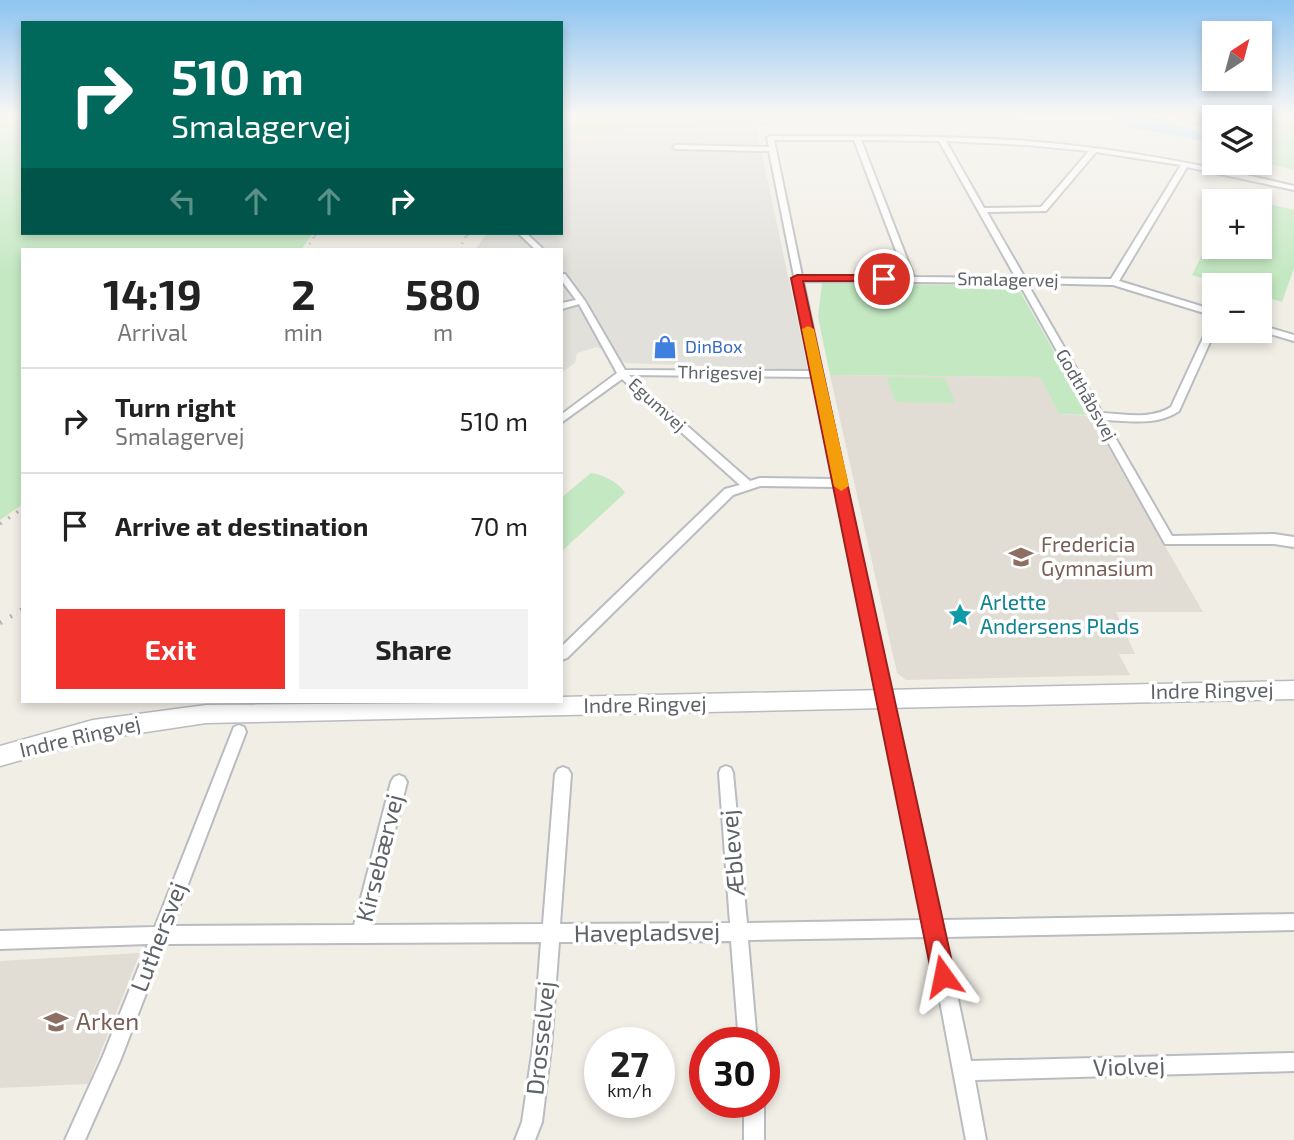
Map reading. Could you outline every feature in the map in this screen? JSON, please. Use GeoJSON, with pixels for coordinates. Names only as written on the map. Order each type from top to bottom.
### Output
{"type":"FeatureCollection","features":[{"type":"Feature","properties":{"kind":"street"},"geometry":{"type":"LineString","coordinates":[[775,167],[964,1071],[975,1140]]}},
{"type":"Feature","properties":{"kind":"street"},"geometry":{"type":"LineString","coordinates":[[868,167],[911,279]]}},
{"type":"Feature","properties":{"kind":"street","name":"Godthåbsvej"},"geometry":{"type":"LineString","coordinates":[[957,167],[1170,541],[1274,539],[1294,542]]}},
{"type":"Feature","properties":{"kind":"street"},"geometry":{"type":"LineString","coordinates":[[981,210],[1043,209],[1079,167]]}},
{"type":"Feature","properties":{"kind":"street"},"geometry":{"type":"LineString","coordinates":[[1114,282],[1183,167]]}},
{"type":"Feature","properties":{"kind":"street"},"geometry":{"type":"LineString","coordinates":[[1200,167],[1294,188]]}},
{"type":"Feature","properties":{"kind":"street"},"geometry":{"type":"LineString","coordinates":[[524,235],[538,248]]}},
{"type":"Feature","properties":{"kind":"street","name":"Egumvej"},"geometry":{"type":"LineString","coordinates":[[563,276],[581,301],[622,374],[746,484]]}},
{"type":"Feature","properties":{"kind":"street","name":"Smalagervej"},"geometry":{"type":"LineString","coordinates":[[797,278],[1114,282],[1202,309]]}},
{"type":"Feature","properties":{"kind":"street"},"geometry":{"type":"LineString","coordinates":[[563,306],[581,301]]}},
{"type":"Feature","properties":{"kind":"street"},"geometry":{"type":"LineString","coordinates":[[1272,332],[1294,338]]}},
{"type":"Feature","properties":{"kind":"street"},"geometry":{"type":"LineString","coordinates":[[1098,416],[1158,417],[1170,414],[1175,409],[1205,343]]}},
{"type":"Feature","properties":{"kind":"street"},"geometry":{"type":"LineString","coordinates":[[563,418],[622,374]]}},
{"type":"Feature","properties":{"kind":"street","name":"Thrigesvej"},"geometry":{"type":"LineString","coordinates":[[622,374],[818,374]]}},
{"type":"Feature","properties":{"kind":"street"},"geometry":{"type":"LineString","coordinates":[[563,653],[718,500],[746,484],[841,484]]}},
{"type":"Feature","properties":{"kind":"street","name":"Indre Ringvej"},"geometry":{"type":"LineString","coordinates":[[0,756],[93,730],[153,720],[245,715],[536,704],[1294,690]]}},
{"type":"Feature","properties":{"kind":"street","name":"Luthersvej"},"geometry":{"type":"LineString","coordinates":[[75,1140],[111,1061],[245,715]]}},
{"type":"Feature","properties":{"kind":"street","name":"Æblevej"},"geometry":{"type":"LineString","coordinates":[[726,773],[747,1027]]}},
{"type":"Feature","properties":{"kind":"street","name":"Drosselvej"},"geometry":{"type":"LineString","coordinates":[[525,1140],[533,1122],[563,774]]}},
{"type":"Feature","properties":{"kind":"street","name":"Kirsebærvej"},"geometry":{"type":"LineString","coordinates":[[361,933],[399,782]]}},
{"type":"Feature","properties":{"kind":"street","name":"Havepladsvej"},"geometry":{"type":"LineString","coordinates":[[0,940],[160,934],[551,934],[1294,922]]}},
{"type":"Feature","properties":{"kind":"street","name":"Violvej"},"geometry":{"type":"LineString","coordinates":[[964,1071],[1294,1062]]}},
{"type":"Feature","properties":{"kind":"street"},"geometry":{"type":"LineString","coordinates":[[754,1118],[754,1140]]}},
{"type":"Feature","properties":{"kind":"shaded area"},"geometry":{"type":"Polygon","coordinates":[[[563,167],[765,167],[808,370],[626,363],[597,347],[577,353],[575,363],[563,371],[563,248],[476,248],[486,235],[563,235],[563,167]]]}},
{"type":"Feature","properties":{"kind":"shaded area","name":"Fredericia Gymnasium"},"geometry":{"type":"Polygon","coordinates":[[[830,375],[1040,377],[1059,414],[1090,416],[1203,612],[1116,612],[1135,654],[1119,654],[1130,675],[906,680],[897,673],[830,375]]]}},
{"type":"Feature","properties":{"kind":"shaded area","name":"Arken"},"geometry":{"type":"Polygon","coordinates":[[[140,953],[88,1084],[0,1088],[0,961],[140,953]]]}},
{"type":"Feature","properties":{"kind":"green space"},"geometry":{"type":"Polygon","coordinates":[[[0,167],[21,167],[21,235],[312,235],[302,248],[21,248],[21,505],[0,520],[0,167]]]}},
{"type":"Feature","properties":{"kind":"green space"},"geometry":{"type":"Polygon","coordinates":[[[1272,205],[1294,210],[1294,268],[1282,302],[1272,299],[1272,273],[1202,273],[1202,278],[1192,275],[1202,255],[1202,259],[1272,259],[1272,205]]]}},
{"type":"Feature","properties":{"kind":"green space"},"geometry":{"type":"Polygon","coordinates":[[[822,283],[1017,286],[1090,415],[1059,414],[1040,377],[830,375],[818,317],[822,283]]]}},
{"type":"Feature","properties":{"kind":"green space"},"geometry":{"type":"Polygon","coordinates":[[[887,377],[945,378],[955,403],[895,402],[887,377]]]}},
{"type":"Feature","properties":{"kind":"green space"},"geometry":{"type":"Polygon","coordinates":[[[591,473],[610,480],[625,493],[563,550],[563,496],[591,473]]]}},
{"type":"Feature","properties":{"kind":"railway"},"geometry":{"type":"LineString","coordinates":[[307,248],[315,235]]}},
{"type":"Feature","properties":{"kind":"railway"},"geometry":{"type":"LineString","coordinates":[[460,248],[466,235]]}},
{"type":"Feature","properties":{"kind":"railway"},"geometry":{"type":"LineString","coordinates":[[0,524],[21,509]]}},
{"type":"Feature","properties":{"kind":"railway"},"geometry":{"type":"LineString","coordinates":[[0,623],[21,610]]}},
{"type":"Feature","properties":{"kind":"slow traffic"},"geometry":{"type":"LineString","coordinates":[[808,329],[841,486]]}},
{"type":"Feature","properties":{"kind":"place","name":"DinBox"},"geometry":{"type":"Point","coordinates":[665,347]}},
{"type":"Feature","properties":{"kind":"place","name":"Fredericia Gymnasium"},"geometry":{"type":"Point","coordinates":[1021,557]}},
{"type":"Feature","properties":{"kind":"place","name":"Arlette Andersens Plads"},"geometry":{"type":"Point","coordinates":[960,615]}},
{"type":"Feature","properties":{"kind":"place","name":"Arken"},"geometry":{"type":"Point","coordinates":[56,1022]}},
{"type":"Feature","properties":{"kind":"route"},"geometry":{"type":"LineString","coordinates":[[884,279],[797,278],[943,976]]}}]}
